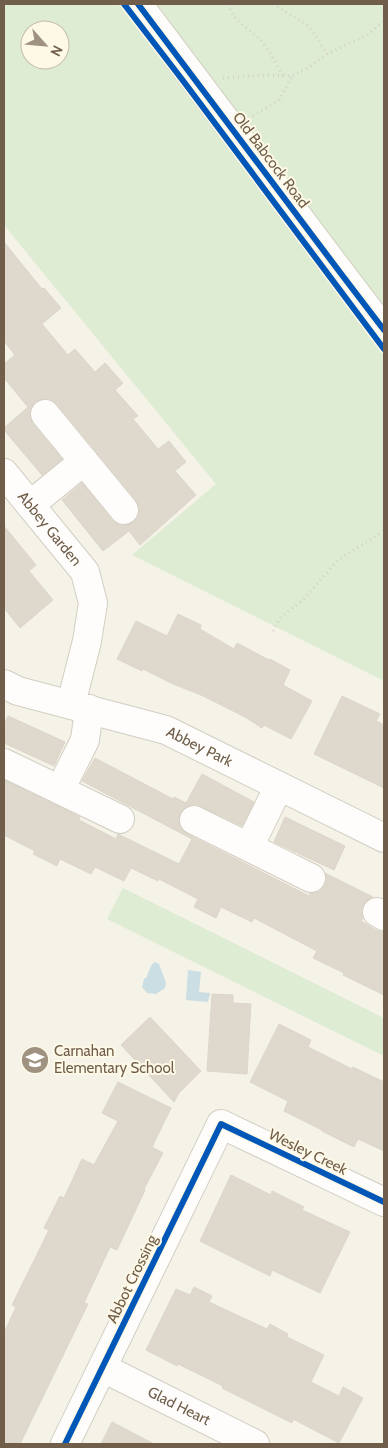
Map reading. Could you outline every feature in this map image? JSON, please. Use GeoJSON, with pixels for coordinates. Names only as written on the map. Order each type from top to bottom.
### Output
{"type":"FeatureCollection","features":[{"type":"Feature","properties":{"kind":"street","name":"Old Babcock Road"},"geometry":{"type":"LineString","coordinates":[[138,4],[384,330]]}},
{"type":"Feature","properties":{"kind":"street"},"geometry":{"type":"LineString","coordinates":[[45,414],[124,510]]}},
{"type":"Feature","properties":{"kind":"street"},"geometry":{"type":"LineString","coordinates":[[30,505],[84,461]]}},
{"type":"Feature","properties":{"kind":"street","name":"Abbey Garden"},"geometry":{"type":"LineString","coordinates":[[4,473],[85,572],[93,603],[80,707],[85,740],[60,790]]}},
{"type":"Feature","properties":{"kind":"street","name":"Abbey Park"},"geometry":{"type":"LineString","coordinates":[[4,684],[18,691],[166,730],[384,838]]}},
{"type":"Feature","properties":{"kind":"street"},"geometry":{"type":"LineString","coordinates":[[4,763],[120,819]]}},
{"type":"Feature","properties":{"kind":"street"},"geometry":{"type":"LineString","coordinates":[[249,847],[280,786]]}},
{"type":"Feature","properties":{"kind":"street"},"geometry":{"type":"LineString","coordinates":[[194,820],[311,878]]}},
{"type":"Feature","properties":{"kind":"street","name":"Wesley Creek"},"geometry":{"type":"LineString","coordinates":[[221,1124],[384,1202]]}},
{"type":"Feature","properties":{"kind":"street","name":"Abbot Crossing"},"geometry":{"type":"LineString","coordinates":[[65,1444],[221,1124]]}},
{"type":"Feature","properties":{"kind":"street","name":"Glad Heart"},"geometry":{"type":"LineString","coordinates":[[103,1368],[255,1444]]}},
{"type":"Feature","properties":{"kind":"path"},"geometry":{"type":"LineString","coordinates":[[228,4],[231,14],[261,40],[284,76]]}},
{"type":"Feature","properties":{"kind":"path"},"geometry":{"type":"LineString","coordinates":[[273,4],[310,27],[326,54]]}},
{"type":"Feature","properties":{"kind":"path"},"geometry":{"type":"LineString","coordinates":[[222,79],[292,76],[308,68],[326,54],[367,35],[384,22]]}},
{"type":"Feature","properties":{"kind":"path"},"geometry":{"type":"LineString","coordinates":[[247,118],[279,100],[292,76]]}},
{"type":"Feature","properties":{"kind":"path"},"geometry":{"type":"LineString","coordinates":[[273,631],[280,618],[304,600],[338,560],[384,531]]}},
{"type":"Feature","properties":{"kind":"green space"},"geometry":{"type":"Polygon","coordinates":[[[4,4],[384,4],[384,681],[132,555],[216,484],[4,225],[4,4]]]}},
{"type":"Feature","properties":{"kind":"green space"},"geometry":{"type":"Polygon","coordinates":[[[123,888],[384,1018],[384,1056],[107,919],[123,888]]]}},
{"type":"Feature","properties":{"kind":"shaded area"},"geometry":{"type":"Polygon","coordinates":[[[155,962],[159,964],[166,983],[165,988],[156,994],[147,993],[142,987],[144,979],[155,962]]]}},
{"type":"Feature","properties":{"kind":"shaded area"},"geometry":{"type":"Polygon","coordinates":[[[188,970],[201,972],[199,992],[210,993],[208,1002],[186,1000],[188,970]]]}},
{"type":"Feature","properties":{"kind":"building"},"geometry":{"type":"Polygon","coordinates":[[[4,242],[42,289],[44,288],[61,308],[42,324],[68,355],[75,349],[95,372],[105,363],[123,383],[115,390],[138,416],[133,419],[158,449],[169,441],[186,462],[175,471],[196,495],[140,545],[129,531],[103,551],[62,500],[82,483],[112,520],[118,524],[127,525],[134,522],[139,515],[139,507],[136,500],[57,404],[50,399],[42,399],[35,402],[30,409],[30,417],[33,424],[62,459],[42,475],[4,430],[28,407],[4,378],[4,364],[15,355],[4,341],[4,242]]]}},
{"type":"Feature","properties":{"kind":"building"},"geometry":{"type":"Polygon","coordinates":[[[4,526],[36,565],[29,571],[53,600],[20,628],[4,608],[4,526]]]}},
{"type":"Feature","properties":{"kind":"building"},"geometry":{"type":"Polygon","coordinates":[[[178,614],[201,625],[200,629],[234,649],[237,643],[290,670],[283,685],[312,701],[291,739],[264,725],[262,728],[245,717],[201,695],[117,659],[136,621],[167,636],[178,614]]]}},
{"type":"Feature","properties":{"kind":"building"},"geometry":{"type":"Polygon","coordinates":[[[342,696],[380,714],[376,721],[384,725],[384,788],[314,754],[342,696]]]}},
{"type":"Feature","properties":{"kind":"building"},"geometry":{"type":"Polygon","coordinates":[[[8,716],[65,742],[54,766],[4,743],[4,726],[8,716]]]}},
{"type":"Feature","properties":{"kind":"building"},"geometry":{"type":"Polygon","coordinates":[[[95,758],[173,799],[174,797],[186,803],[202,774],[254,802],[242,826],[200,806],[194,804],[186,807],[180,813],[178,820],[181,828],[187,834],[309,896],[310,893],[320,891],[325,885],[327,878],[325,873],[373,897],[363,905],[361,912],[363,918],[361,921],[376,930],[384,932],[384,995],[313,958],[317,951],[254,918],[252,922],[221,907],[216,918],[194,907],[198,899],[159,879],[158,881],[131,868],[124,881],[95,867],[91,874],[60,859],[57,866],[33,854],[35,851],[4,835],[4,780],[80,817],[79,820],[116,839],[118,834],[179,864],[192,839],[82,781],[95,758]]]}},
{"type":"Feature","properties":{"kind":"building"},"geometry":{"type":"Polygon","coordinates":[[[285,817],[345,846],[334,870],[274,842],[285,817]]]}},
{"type":"Feature","properties":{"kind":"building"},"geometry":{"type":"Polygon","coordinates":[[[212,994],[233,995],[233,1003],[251,1004],[247,1074],[207,1071],[212,994]]]}},
{"type":"Feature","properties":{"kind":"building"},"geometry":{"type":"Polygon","coordinates":[[[150,1017],[201,1071],[179,1093],[174,1102],[121,1045],[150,1017]]]}},
{"type":"Feature","properties":{"kind":"building"},"geometry":{"type":"Polygon","coordinates":[[[279,1024],[311,1040],[308,1047],[352,1069],[353,1067],[384,1082],[384,1151],[358,1139],[354,1147],[322,1131],[284,1111],[288,1101],[250,1082],[279,1024]]]}},
{"type":"Feature","properties":{"kind":"building"},"geometry":{"type":"Polygon","coordinates":[[[118,1082],[171,1108],[152,1147],[163,1153],[144,1189],[117,1250],[110,1247],[84,1303],[88,1304],[20,1444],[4,1444],[4,1333],[16,1307],[12,1305],[49,1230],[44,1228],[60,1196],[64,1198],[82,1159],[94,1165],[118,1121],[102,1113],[118,1082]]]}},
{"type":"Feature","properties":{"kind":"building"},"geometry":{"type":"Polygon","coordinates":[[[231,1175],[271,1195],[272,1191],[304,1207],[302,1210],[350,1232],[320,1293],[272,1270],[270,1276],[200,1241],[231,1175]]]}},
{"type":"Feature","properties":{"kind":"building"},"geometry":{"type":"Polygon","coordinates":[[[194,1287],[212,1296],[209,1302],[267,1329],[270,1324],[288,1334],[287,1337],[324,1355],[311,1382],[339,1396],[343,1387],[363,1398],[339,1443],[293,1419],[292,1423],[222,1388],[223,1386],[146,1350],[176,1289],[190,1295],[194,1287]]]}},
{"type":"Feature","properties":{"kind":"building"},"geometry":{"type":"Polygon","coordinates":[[[112,1422],[154,1444],[101,1444],[112,1422]]]}},
{"type":"Feature","properties":{"kind":"cycle path"},"geometry":{"type":"LineString","coordinates":[[124,4],[384,349]]}},
{"type":"Feature","properties":{"kind":"cycle path"},"geometry":{"type":"LineString","coordinates":[[138,4],[384,330]]}},
{"type":"Feature","properties":{"kind":"cycle path"},"geometry":{"type":"LineString","coordinates":[[65,1444],[221,1124],[384,1202]]}},
{"type":"Feature","properties":{"kind":"place","name":"Carnahan Elementary School"},"geometry":{"type":"Point","coordinates":[35,1060]}}]}
